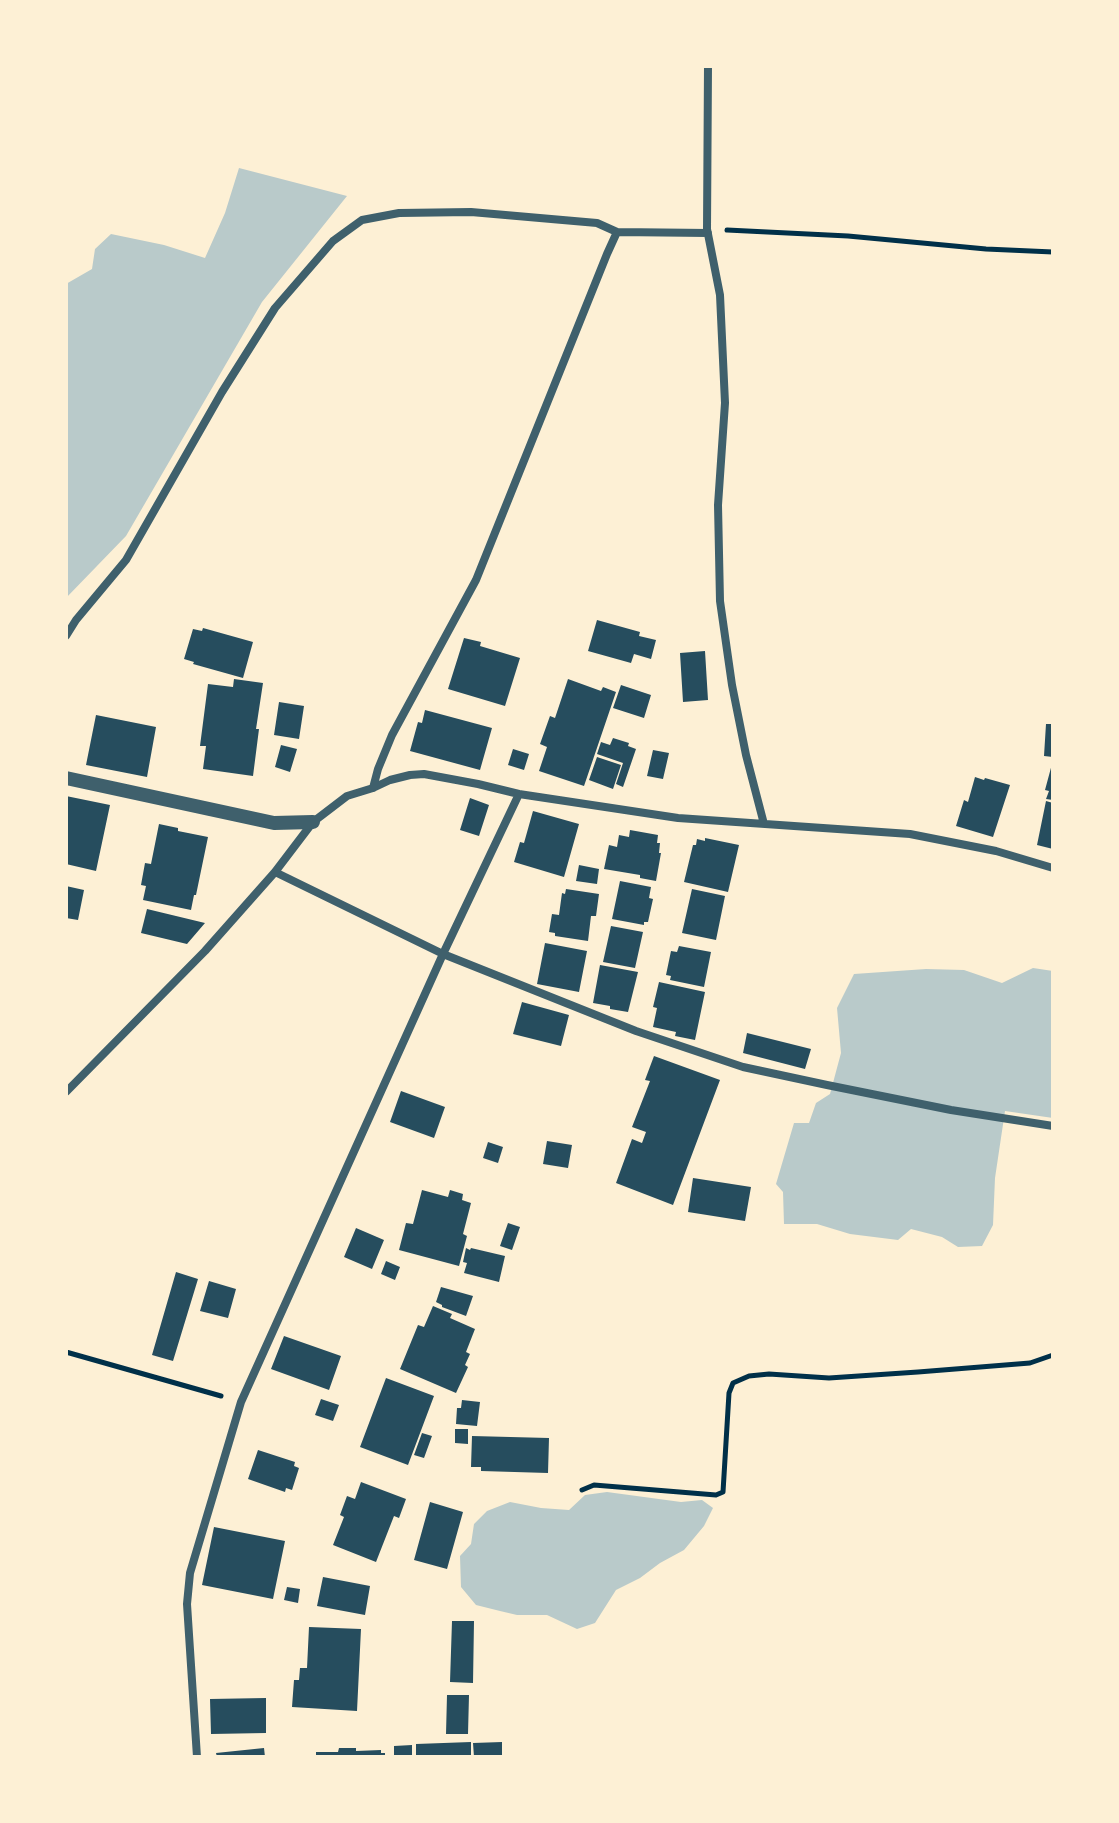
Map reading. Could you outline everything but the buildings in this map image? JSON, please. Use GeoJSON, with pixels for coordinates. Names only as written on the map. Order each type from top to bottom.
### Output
{"type":"FeatureCollection","features":[{"type":"Feature","properties":{"kind":"street"},"geometry":{"type":"LineString","coordinates":[[708,66],[708,231],[720,295],[725,403],[718,505],[720,601],[732,685],[764,824]]}},
{"type":"Feature","properties":{"kind":"street"},"geometry":{"type":"LineString","coordinates":[[66,636],[126,560],[222,392],[275,308],[333,241],[362,220],[399,213],[471,212],[597,223],[617,232],[708,231]]}},
{"type":"Feature","properties":{"kind":"street"},"geometry":{"type":"LineString","coordinates":[[373,788],[392,735],[476,580],[617,232]]}},
{"type":"Feature","properties":{"kind":"street"},"geometry":{"type":"LineString","coordinates":[[66,1092],[205,951],[275,872],[313,822],[347,796],[410,775],[424,774],[519,794],[678,818],[910,834],[996,851],[1053,868]]}},
{"type":"Feature","properties":{"kind":"street"},"geometry":{"type":"LineString","coordinates":[[66,778],[274,823],[313,822]]}},
{"type":"Feature","properties":{"kind":"street"},"geometry":{"type":"LineString","coordinates":[[197,1757],[187,1604],[190,1573],[241,1402],[443,954],[519,794]]}},
{"type":"Feature","properties":{"kind":"street"},"geometry":{"type":"LineString","coordinates":[[275,872],[443,954],[636,1031],[743,1067],[951,1110],[1053,1126]]}},
{"type":"Feature","properties":{"kind":"path"},"geometry":{"type":"LineString","coordinates":[[708,231],[848,236],[1053,252]]}},
{"type":"Feature","properties":{"kind":"path"},"geometry":{"type":"LineString","coordinates":[[66,1352],[241,1402]]}},
{"type":"Feature","properties":{"kind":"path"},"geometry":{"type":"LineString","coordinates":[[582,1490],[594,1485],[716,1495],[723,1492],[729,1393],[733,1383],[749,1376],[769,1374],[829,1378],[918,1372],[1030,1363],[1053,1355]]}},
{"type":"Feature","properties":{"kind":"shaded area"},"geometry":{"type":"Polygon","coordinates":[[[239,168],[347,196],[262,302],[126,536],[66,598],[66,284],[92,269],[95,249],[111,234],[164,245],[205,258],[225,213],[239,168]]]}},
{"type":"Feature","properties":{"kind":"shaded area"},"geometry":{"type":"Polygon","coordinates":[[[1033,968],[1053,971],[1053,1118],[1005,1111],[995,1178],[993,1225],[982,1246],[958,1247],[942,1237],[911,1229],[898,1240],[850,1234],[817,1224],[784,1224],[783,1192],[776,1184],[794,1123],[809,1123],[816,1103],[830,1094],[841,1053],[837,1008],[854,974],[964,970],[1002,983],[1033,968]]]}},
{"type":"Feature","properties":{"kind":"shaded area"},"geometry":{"type":"Polygon","coordinates":[[[607,1492],[681,1502],[702,1500],[713,1508],[704,1526],[684,1550],[616,1590],[595,1623],[577,1629],[547,1615],[517,1615],[476,1605],[461,1587],[460,1556],[471,1544],[474,1524],[487,1511],[510,1502],[569,1510],[585,1495],[607,1492]]]}}]}
